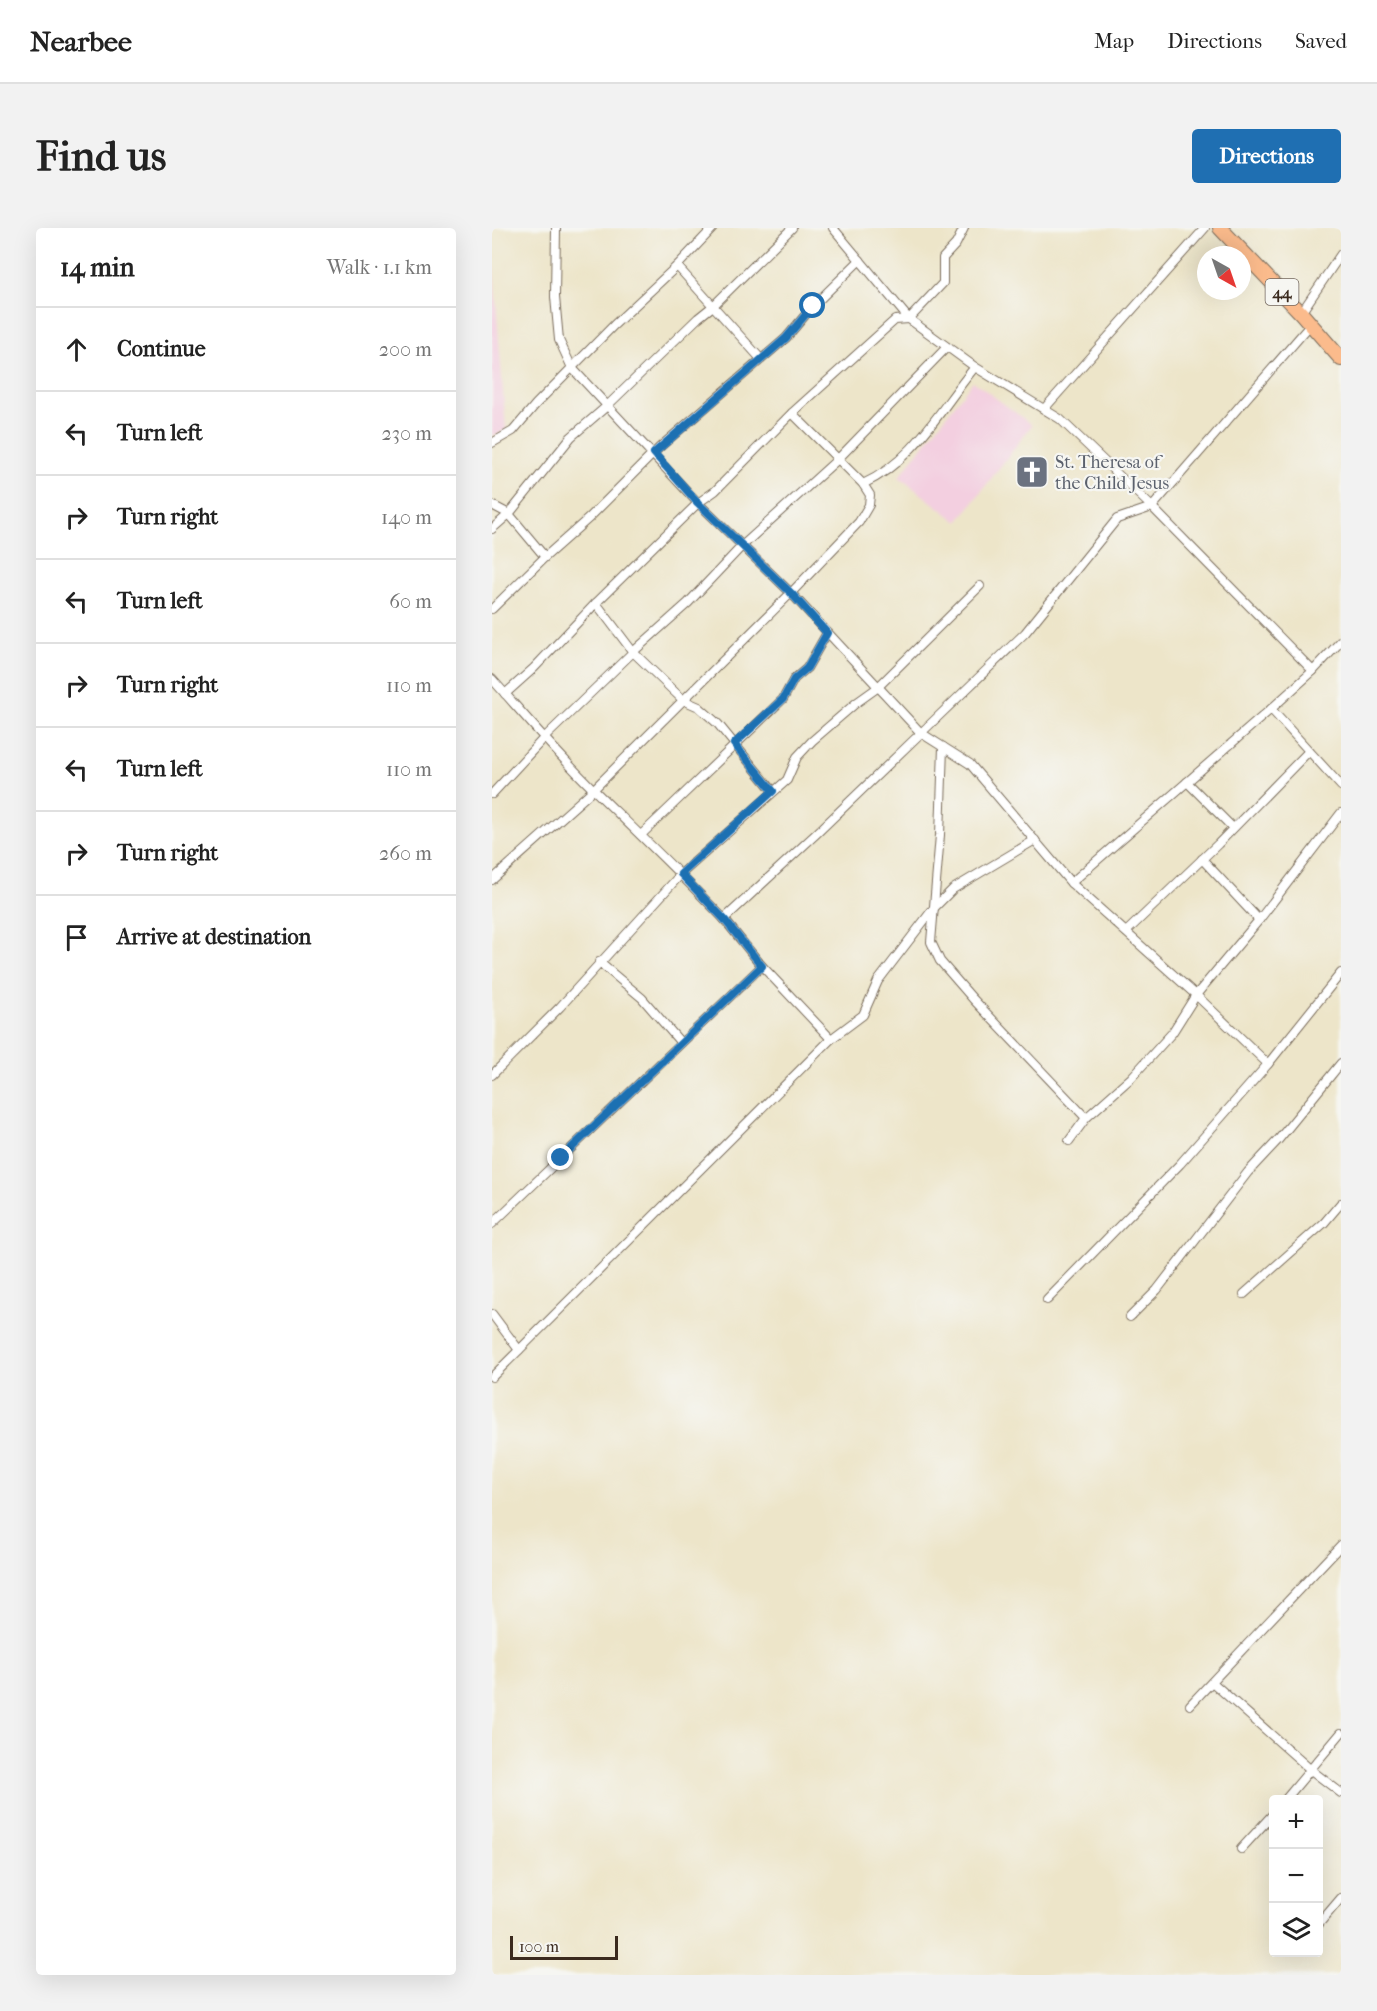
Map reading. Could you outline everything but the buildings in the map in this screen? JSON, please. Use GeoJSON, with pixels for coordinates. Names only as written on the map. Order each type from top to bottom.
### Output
{"type":"FeatureCollection","features":[{"type":"Feature","properties":{"kind":"main road","name":"44"},"geometry":{"type":"LineString","coordinates":[[1220,228],[1341,358]]}},
{"type":"Feature","properties":{"kind":"street"},"geometry":{"type":"LineString","coordinates":[[556,228],[555,297],[560,340],[572,368],[654,453],[698,503],[791,593],[921,733],[970,764],[1071,883],[1196,995],[1268,1064]]}},
{"type":"Feature","properties":{"kind":"street"},"geometry":{"type":"LineString","coordinates":[[492,442],[513,431],[536,404],[713,228]]}},
{"type":"Feature","properties":{"kind":"street"},"geometry":{"type":"LineString","coordinates":[[492,529],[509,514],[570,437],[607,406],[792,228]]}},
{"type":"Feature","properties":{"kind":"street"},"geometry":{"type":"LineString","coordinates":[[833,228],[909,319],[975,367],[1060,419],[1152,507],[1313,671]]}},
{"type":"Feature","properties":{"kind":"street"},"geometry":{"type":"LineString","coordinates":[[505,694],[534,668],[596,603],[698,503],[715,491],[792,413],[895,320],[909,319],[943,283],[943,258],[956,244],[964,228]]}},
{"type":"Feature","properties":{"kind":"street"},"geometry":{"type":"LineString","coordinates":[[1044,409],[1205,228]]}},
{"type":"Feature","properties":{"kind":"street"},"geometry":{"type":"LineString","coordinates":[[724,919],[1026,633],[1117,519],[1152,507],[1306,319],[1341,254]]}},
{"type":"Feature","properties":{"kind":"street"},"geometry":{"type":"LineString","coordinates":[[492,609],[545,557],[590,518],[654,453],[760,358],[786,338],[813,306],[860,260]]}},
{"type":"Feature","properties":{"kind":"street"},"geometry":{"type":"LineString","coordinates":[[677,266],[760,358]]}},
{"type":"Feature","properties":{"kind":"street"},"geometry":{"type":"LineString","coordinates":[[492,794],[544,738],[633,652],[688,603],[742,546],[838,459],[947,347]]}},
{"type":"Feature","properties":{"kind":"street"},"geometry":{"type":"LineString","coordinates":[[862,484],[879,477],[910,451],[975,367]]}},
{"type":"Feature","properties":{"kind":"street"},"geometry":{"type":"LineString","coordinates":[[492,880],[593,790],[859,522],[869,505],[870,495],[792,413]]}},
{"type":"Feature","properties":{"kind":"street"},"geometry":{"type":"LineString","coordinates":[[492,505],[509,514],[545,557]]}},
{"type":"Feature","properties":{"kind":"street"},"geometry":{"type":"LineString","coordinates":[[492,1075],[560,1007],[681,874],[787,780],[797,757],[812,741],[856,703],[878,688],[980,586]]}},
{"type":"Feature","properties":{"kind":"street"},"geometry":{"type":"LineString","coordinates":[[596,603],[633,652],[683,700],[699,707],[718,724],[773,791]]}},
{"type":"Feature","properties":{"kind":"street"},"geometry":{"type":"LineString","coordinates":[[641,835],[783,699],[794,679],[807,668],[827,633]]}},
{"type":"Feature","properties":{"kind":"street"},"geometry":{"type":"LineString","coordinates":[[1071,883],[1271,709],[1313,671],[1341,641]]}},
{"type":"Feature","properties":{"kind":"street"},"geometry":{"type":"LineString","coordinates":[[492,679],[593,790],[681,874],[724,919],[762,966],[831,1039]]}},
{"type":"Feature","properties":{"kind":"street"},"geometry":{"type":"LineString","coordinates":[[1271,709],[1341,786]]}},
{"type":"Feature","properties":{"kind":"street"},"geometry":{"type":"LineString","coordinates":[[943,747],[940,835],[931,942],[940,961],[973,999],[1086,1118]]}},
{"type":"Feature","properties":{"kind":"street"},"geometry":{"type":"LineString","coordinates":[[1126,932],[1309,751]]}},
{"type":"Feature","properties":{"kind":"street"},"geometry":{"type":"LineString","coordinates":[[1187,782],[1233,828]]}},
{"type":"Feature","properties":{"kind":"street"},"geometry":{"type":"LineString","coordinates":[[1069,1141],[1086,1118],[1131,1078],[1172,1033],[1196,995],[1259,920],[1341,813]]}},
{"type":"Feature","properties":{"kind":"street"},"geometry":{"type":"LineString","coordinates":[[492,1377],[831,1039],[863,1015],[878,981],[933,909],[953,889],[1035,840]]}},
{"type":"Feature","properties":{"kind":"street"},"geometry":{"type":"LineString","coordinates":[[1202,859],[1259,920]]}},
{"type":"Feature","properties":{"kind":"street"},"geometry":{"type":"LineString","coordinates":[[599,962],[642,998],[681,1044]]}},
{"type":"Feature","properties":{"kind":"street"},"geometry":{"type":"LineString","coordinates":[[492,1224],[762,966]]}},
{"type":"Feature","properties":{"kind":"street"},"geometry":{"type":"LineString","coordinates":[[1047,1300],[1180,1164],[1268,1064],[1341,973]]}},
{"type":"Feature","properties":{"kind":"street"},"geometry":{"type":"LineString","coordinates":[[1130,1317],[1157,1290],[1248,1172],[1280,1138],[1341,1063]]}},
{"type":"Feature","properties":{"kind":"street"},"geometry":{"type":"LineString","coordinates":[[1244,1294],[1324,1223],[1341,1203]]}},
{"type":"Feature","properties":{"kind":"street"},"geometry":{"type":"LineString","coordinates":[[492,1314],[519,1350]]}},
{"type":"Feature","properties":{"kind":"street"},"geometry":{"type":"LineString","coordinates":[[1190,1705],[1341,1545]]}},
{"type":"Feature","properties":{"kind":"street"},"geometry":{"type":"LineString","coordinates":[[1212,1682],[1311,1770],[1341,1793]]}},
{"type":"Feature","properties":{"kind":"street"},"geometry":{"type":"LineString","coordinates":[[1289,1795],[1341,1733]]}},
{"type":"Feature","properties":{"kind":"street"},"geometry":{"type":"LineString","coordinates":[[1241,1849],[1269,1818]]}},
{"type":"Feature","properties":{"kind":"street"},"geometry":{"type":"LineString","coordinates":[[1323,1919],[1341,1898]]}},
{"type":"Feature","properties":{"kind":"shaded area"},"geometry":{"type":"Polygon","coordinates":[[[492,249],[506,430],[492,436],[492,249]]]}},
{"type":"Feature","properties":{"kind":"shaded area"},"geometry":{"type":"Polygon","coordinates":[[[973,381],[1032,425],[958,522],[899,477],[973,381]]]}},
{"type":"Feature","properties":{"kind":"place","name":"St. Theresa of the Child Jesus"},"geometry":{"type":"Point","coordinates":[1032,472]}},
{"type":"Feature","properties":{"kind":"route"},"geometry":{"type":"LineString","coordinates":[[561,1158],[762,966],[724,919],[681,874],[773,791],[734,744],[783,699],[794,679],[807,668],[827,633],[791,593],[698,503],[654,453],[760,358],[786,338],[813,306]]}}]}
